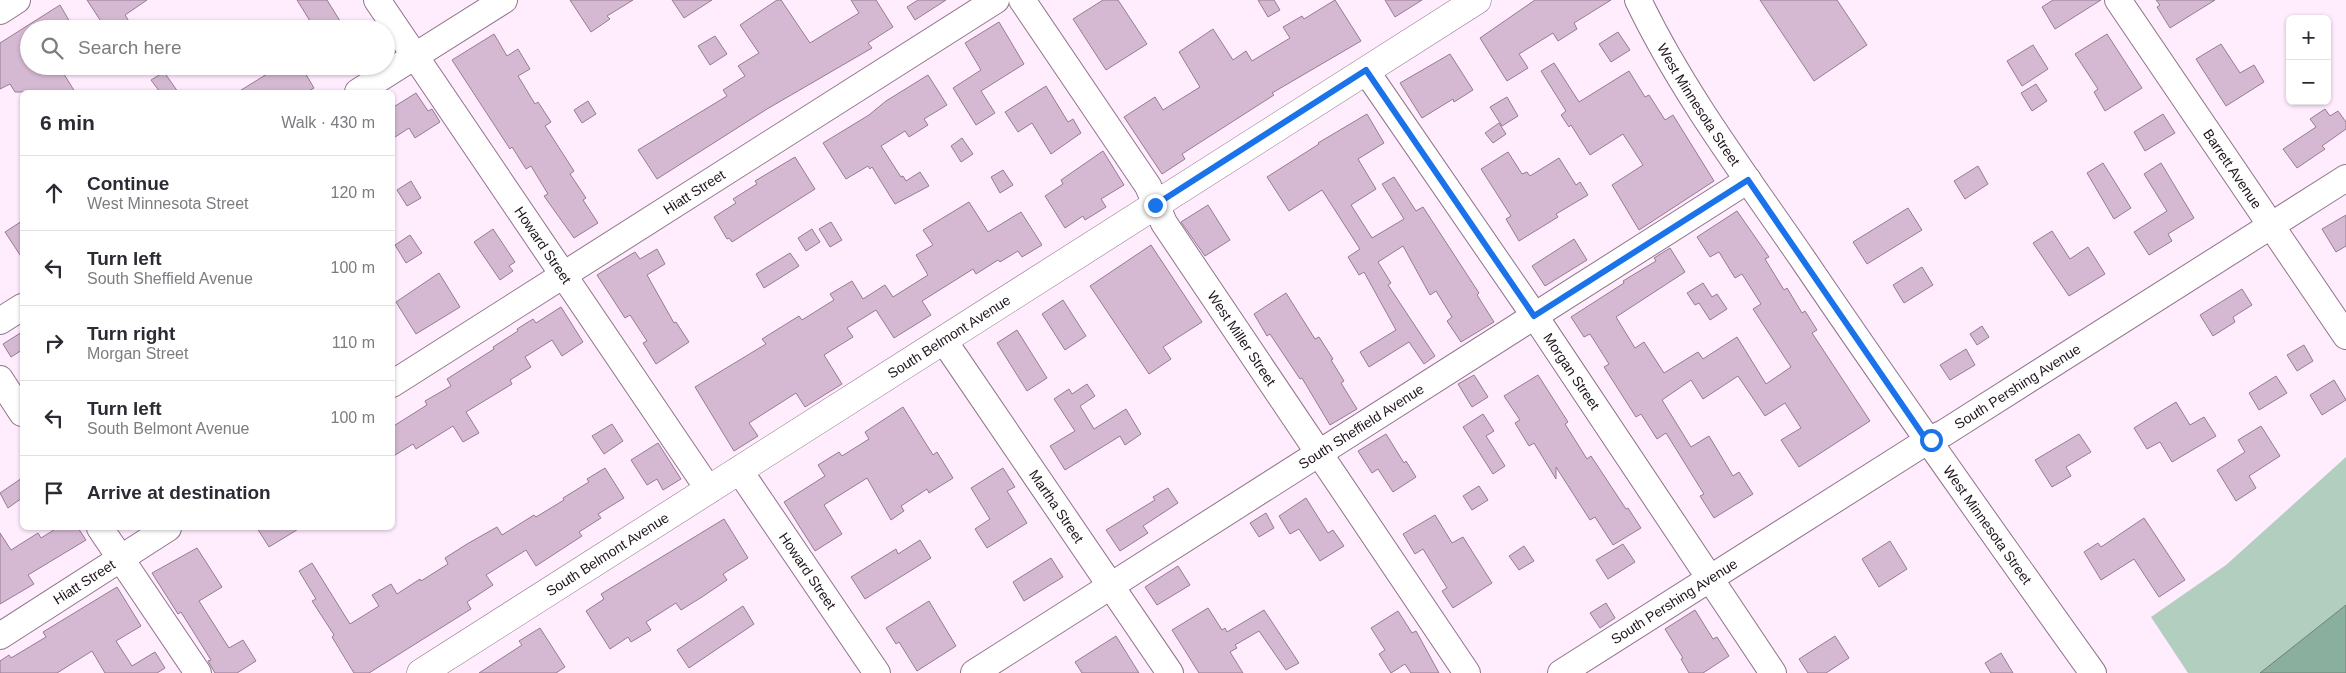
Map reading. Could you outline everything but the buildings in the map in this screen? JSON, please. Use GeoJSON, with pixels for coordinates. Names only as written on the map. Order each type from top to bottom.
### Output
{"type":"FeatureCollection","features":[{"type":"Feature","properties":{"kind":"main road","name":"South Belmont Avenue"},"geometry":{"type":"LineString","coordinates":[[421,673],[1477,0]]}},
{"type":"Feature","properties":{"kind":"street"},"geometry":{"type":"LineString","coordinates":[[0,11],[17,0]]}},
{"type":"Feature","properties":{"kind":"street","name":"Howard Street"},"geometry":{"type":"LineString","coordinates":[[377,0],[391,20]]}},
{"type":"Feature","properties":{"kind":"street"},"geometry":{"type":"LineString","coordinates":[[395,69],[504,0]]}},
{"type":"Feature","properties":{"kind":"street","name":"Hiatt Street"},"geometry":{"type":"LineString","coordinates":[[395,382],[996,0]]}},
{"type":"Feature","properties":{"kind":"street","name":"West Miller Street"},"geometry":{"type":"LineString","coordinates":[[1022,0],[1148,186],[1164,223],[1467,673]]}},
{"type":"Feature","properties":{"kind":"street","name":"West Minnesota Street"},"geometry":{"type":"LineString","coordinates":[[1638,0],[1680,79],[1748,180],[1927,441],[2093,673]]}},
{"type":"Feature","properties":{"kind":"street","name":"Barrett Avenue"},"geometry":{"type":"LineString","coordinates":[[2118,0],[2346,336]]}},
{"type":"Feature","properties":{"kind":"street","name":"Howard Street"},"geometry":{"type":"LineString","coordinates":[[395,27],[709,490]]}},
{"type":"Feature","properties":{"kind":"street","name":"Morgan Street"},"geometry":{"type":"LineString","coordinates":[[1366,70],[1534,316],[1773,673]]}},
{"type":"Feature","properties":{"kind":"street"},"geometry":{"type":"LineString","coordinates":[[361,90],[385,75]]}},
{"type":"Feature","properties":{"kind":"street","name":"South Pershing Avenue"},"geometry":{"type":"LineString","coordinates":[[1561,673],[1711,580],[1927,441],[1944,434],[2144,308],[2346,178]]}},
{"type":"Feature","properties":{"kind":"street","name":"South Sheffield Avenue"},"geometry":{"type":"LineString","coordinates":[[974,673],[1748,180]]}},
{"type":"Feature","properties":{"kind":"street"},"geometry":{"type":"LineString","coordinates":[[0,321],[20,308]]}},
{"type":"Feature","properties":{"kind":"street","name":"Martha Street"},"geometry":{"type":"LineString","coordinates":[[944,341],[1170,673]]}},
{"type":"Feature","properties":{"kind":"street"},"geometry":{"type":"LineString","coordinates":[[0,379],[20,410]]}},
{"type":"Feature","properties":{"kind":"street","name":"Howard Street"},"geometry":{"type":"LineString","coordinates":[[739,470],[877,673]]}},
{"type":"Feature","properties":{"kind":"street"},"geometry":{"type":"LineString","coordinates":[[101,530],[198,673]]}},
{"type":"Feature","properties":{"kind":"street","name":"Hiatt Street"},"geometry":{"type":"LineString","coordinates":[[0,636],[165,530]]}},
{"type":"Feature","properties":{"kind":"shaded area"},"geometry":{"type":"Polygon","coordinates":[[[2346,457],[2346,605],[2260,673],[2188,673],[2151,617],[2226,565],[2346,457]]]}},
{"type":"Feature","properties":{"kind":"shaded area"},"geometry":{"type":"Polygon","coordinates":[[[2346,605],[2346,673],[2260,673],[2346,605]]]}},
{"type":"Feature","properties":{"kind":"route"},"geometry":{"type":"LineString","coordinates":[[1155,205],[1366,70],[1534,316],[1748,180],[1927,441],[1931,440]]}}]}
